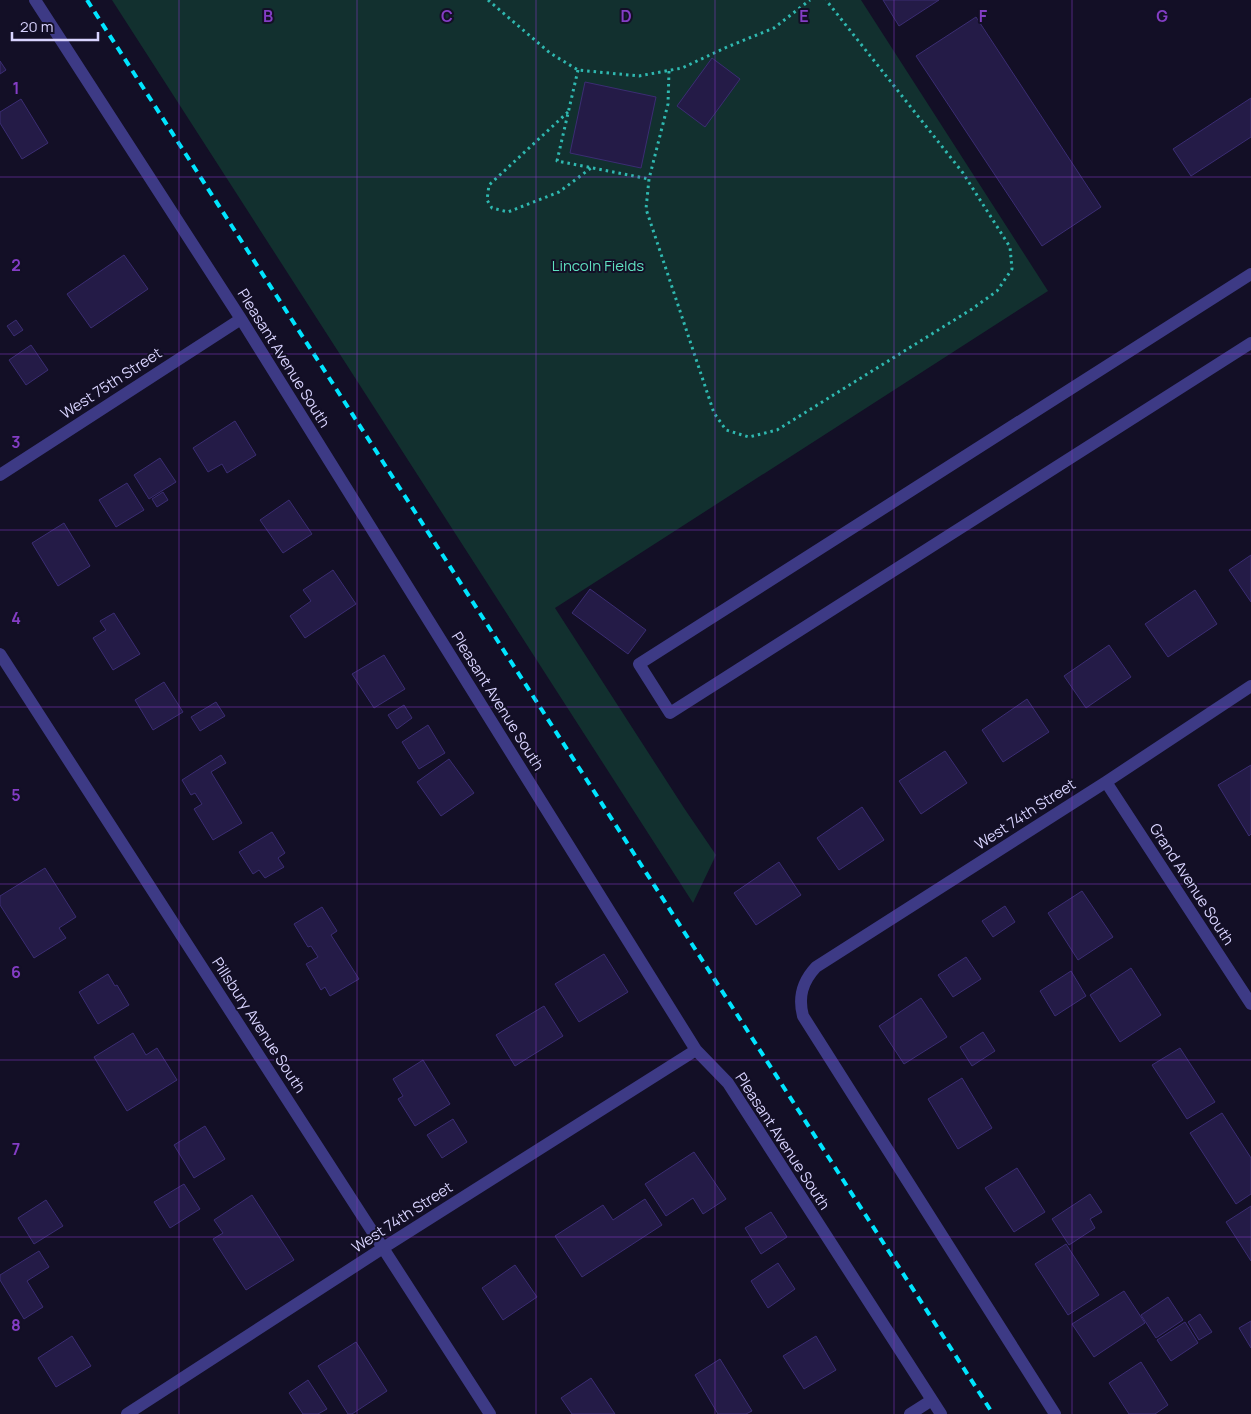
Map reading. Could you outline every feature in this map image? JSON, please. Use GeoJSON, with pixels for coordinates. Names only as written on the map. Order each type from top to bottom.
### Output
{"type":"FeatureCollection","features":[{"type":"Feature","properties":{"kind":"street","name":"Pleasant Avenue South"},"geometry":{"type":"LineString","coordinates":[[35,0],[241,319],[696,1050],[728,1083],[941,1414]]}},
{"type":"Feature","properties":{"kind":"street"},"geometry":{"type":"LineString","coordinates":[[1251,274],[639,664],[670,713],[1251,344]]}},
{"type":"Feature","properties":{"kind":"street","name":"West 75th Street"},"geometry":{"type":"LineString","coordinates":[[0,475],[241,319]]}},
{"type":"Feature","properties":{"kind":"street","name":"Pillsbury Avenue South"},"geometry":{"type":"LineString","coordinates":[[0,654],[490,1414]]}},
{"type":"Feature","properties":{"kind":"street","name":"West 74th Street"},"geometry":{"type":"LineString","coordinates":[[1055,1414],[803,1016],[800,997],[808,976],[816,967],[1106,782],[1251,686]]}},
{"type":"Feature","properties":{"kind":"street","name":"Grand Avenue South"},"geometry":{"type":"LineString","coordinates":[[1106,782],[1251,1004]]}},
{"type":"Feature","properties":{"kind":"street","name":"West 74th Street"},"geometry":{"type":"LineString","coordinates":[[127,1414],[383,1248],[696,1050]]}},
{"type":"Feature","properties":{"kind":"street"},"geometry":{"type":"LineString","coordinates":[[910,1414],[932,1400]]}},
{"type":"Feature","properties":{"kind":"path"},"geometry":{"type":"LineString","coordinates":[[488,0],[550,53],[578,70],[639,76],[682,68],[774,28],[810,0]]}},
{"type":"Feature","properties":{"kind":"path"},"geometry":{"type":"LineString","coordinates":[[669,70],[668,104],[649,179],[646,210],[714,413],[726,430],[749,437],[777,430],[972,309],[997,291],[1012,269],[1010,246],[962,173],[826,0]]}},
{"type":"Feature","properties":{"kind":"path"},"geometry":{"type":"LineString","coordinates":[[578,70],[557,161],[649,179]]}},
{"type":"Feature","properties":{"kind":"path"},"geometry":{"type":"LineString","coordinates":[[568,112],[489,185],[487,200],[492,208],[508,212],[559,192],[591,168]]}},
{"type":"Feature","properties":{"kind":"green space","name":"Lincoln Fields"},"geometry":{"type":"Polygon","coordinates":[[[112,0],[861,0],[1048,291],[555,608],[716,855],[693,903],[112,0]]]}},
{"type":"Feature","properties":{"kind":"building"},"geometry":{"type":"Polygon","coordinates":[[[883,0],[939,0],[899,26],[883,0]]]}},
{"type":"Feature","properties":{"kind":"building"},"geometry":{"type":"Polygon","coordinates":[[[976,17],[1101,207],[1042,246],[916,56],[976,17]]]}},
{"type":"Feature","properties":{"kind":"building"},"geometry":{"type":"Polygon","coordinates":[[[712,58],[740,79],[705,127],[677,106],[712,58]]]}},
{"type":"Feature","properties":{"kind":"building"},"geometry":{"type":"Polygon","coordinates":[[[0,61],[6,70],[0,74],[0,61]]]}},
{"type":"Feature","properties":{"kind":"building"},"geometry":{"type":"Polygon","coordinates":[[[585,82],[656,97],[641,168],[570,153],[585,82]]]}},
{"type":"Feature","properties":{"kind":"building"},"geometry":{"type":"Polygon","coordinates":[[[1251,98],[1251,137],[1191,176],[1173,149],[1251,98]]]}},
{"type":"Feature","properties":{"kind":"building"},"geometry":{"type":"Polygon","coordinates":[[[21,99],[48,143],[22,159],[0,123],[0,112],[21,99]]]}},
{"type":"Feature","properties":{"kind":"building"},"geometry":{"type":"Polygon","coordinates":[[[124,255],[148,289],[91,328],[67,294],[124,255]]]}},
{"type":"Feature","properties":{"kind":"building"},"geometry":{"type":"Polygon","coordinates":[[[16,320],[23,330],[14,336],[7,326],[16,320]]]}},
{"type":"Feature","properties":{"kind":"building"},"geometry":{"type":"Polygon","coordinates":[[[31,345],[48,370],[26,385],[9,360],[31,345]]]}},
{"type":"Feature","properties":{"kind":"building"},"geometry":{"type":"Polygon","coordinates":[[[235,421],[256,455],[227,473],[222,464],[208,472],[193,448],[235,421]]]}},
{"type":"Feature","properties":{"kind":"building"},"geometry":{"type":"Polygon","coordinates":[[[160,458],[176,482],[149,499],[134,475],[160,458]]]}},
{"type":"Feature","properties":{"kind":"building"},"geometry":{"type":"Polygon","coordinates":[[[127,483],[144,510],[116,527],[99,500],[127,483]]]}},
{"type":"Feature","properties":{"kind":"building"},"geometry":{"type":"Polygon","coordinates":[[[163,492],[168,500],[157,507],[152,499],[163,492]]]}},
{"type":"Feature","properties":{"kind":"building"},"geometry":{"type":"Polygon","coordinates":[[[289,500],[312,534],[283,553],[260,520],[289,500]]]}},
{"type":"Feature","properties":{"kind":"building"},"geometry":{"type":"Polygon","coordinates":[[[64,523],[90,566],[58,586],[32,543],[64,523]]]}},
{"type":"Feature","properties":{"kind":"building"},"geometry":{"type":"Polygon","coordinates":[[[1251,555],[1251,602],[1229,570],[1251,555]]]}},
{"type":"Feature","properties":{"kind":"building"},"geometry":{"type":"Polygon","coordinates":[[[333,570],[356,604],[305,638],[290,616],[311,601],[303,590],[333,570]]]}},
{"type":"Feature","properties":{"kind":"building"},"geometry":{"type":"Polygon","coordinates":[[[590,589],[646,630],[628,654],[572,613],[590,589]]]}},
{"type":"Feature","properties":{"kind":"building"},"geometry":{"type":"Polygon","coordinates":[[[1195,590],[1217,624],[1168,657],[1145,624],[1195,590]]]}},
{"type":"Feature","properties":{"kind":"building"},"geometry":{"type":"Polygon","coordinates":[[[114,613],[140,654],[113,670],[93,638],[106,630],[100,621],[114,613]]]}},
{"type":"Feature","properties":{"kind":"building"},"geometry":{"type":"Polygon","coordinates":[[[1109,645],[1131,677],[1086,708],[1064,676],[1109,645]]]}},
{"type":"Feature","properties":{"kind":"building"},"geometry":{"type":"Polygon","coordinates":[[[384,655],[405,689],[374,708],[352,674],[384,655]]]}},
{"type":"Feature","properties":{"kind":"building"},"geometry":{"type":"Polygon","coordinates":[[[164,682],[183,712],[153,730],[135,700],[164,682]]]}},
{"type":"Feature","properties":{"kind":"building"},"geometry":{"type":"Polygon","coordinates":[[[1027,699],[1049,732],[1003,762],[982,730],[1027,699]]]}},
{"type":"Feature","properties":{"kind":"building"},"geometry":{"type":"Polygon","coordinates":[[[216,702],[225,716],[200,731],[191,717],[216,702]]]}},
{"type":"Feature","properties":{"kind":"building"},"geometry":{"type":"Polygon","coordinates":[[[404,705],[412,718],[397,729],[388,715],[404,705]]]}},
{"type":"Feature","properties":{"kind":"building"},"geometry":{"type":"Polygon","coordinates":[[[428,725],[445,753],[419,769],[402,742],[428,725]]]}},
{"type":"Feature","properties":{"kind":"building"},"geometry":{"type":"Polygon","coordinates":[[[945,751],[967,783],[921,814],[899,781],[945,751]]]}},
{"type":"Feature","properties":{"kind":"building"},"geometry":{"type":"Polygon","coordinates":[[[221,755],[226,763],[211,772],[242,823],[213,840],[194,809],[202,804],[195,793],[191,795],[182,780],[221,755]]]}},
{"type":"Feature","properties":{"kind":"building"},"geometry":{"type":"Polygon","coordinates":[[[449,759],[474,793],[441,816],[417,782],[449,759]]]}},
{"type":"Feature","properties":{"kind":"building"},"geometry":{"type":"Polygon","coordinates":[[[1251,765],[1251,834],[1249,836],[1218,785],[1251,765]]]}},
{"type":"Feature","properties":{"kind":"building"},"geometry":{"type":"Polygon","coordinates":[[[862,807],[884,840],[839,870],[817,838],[862,807]]]}},
{"type":"Feature","properties":{"kind":"building"},"geometry":{"type":"Polygon","coordinates":[[[272,832],[285,853],[278,858],[284,867],[265,878],[259,870],[253,874],[239,852],[272,832]]]}},
{"type":"Feature","properties":{"kind":"building"},"geometry":{"type":"Polygon","coordinates":[[[779,862],[801,895],[756,925],[734,893],[779,862]]]}},
{"type":"Feature","properties":{"kind":"building"},"geometry":{"type":"Polygon","coordinates":[[[45,868],[76,917],[59,928],[66,938],[34,958],[0,905],[0,896],[45,868]]]}},
{"type":"Feature","properties":{"kind":"building"},"geometry":{"type":"Polygon","coordinates":[[[1082,891],[1113,937],[1078,960],[1048,913],[1082,891]]]}},
{"type":"Feature","properties":{"kind":"building"},"geometry":{"type":"Polygon","coordinates":[[[1005,906],[1015,922],[993,937],[982,921],[1005,906]]]}},
{"type":"Feature","properties":{"kind":"building"},"geometry":{"type":"Polygon","coordinates":[[[322,907],[337,931],[331,935],[359,979],[330,996],[325,987],[321,990],[306,964],[318,957],[311,946],[308,947],[294,924],[322,907]]]}},
{"type":"Feature","properties":{"kind":"building"},"geometry":{"type":"Polygon","coordinates":[[[604,954],[628,992],[579,1022],[555,984],[604,954]]]}},
{"type":"Feature","properties":{"kind":"building"},"geometry":{"type":"Polygon","coordinates":[[[966,957],[981,979],[953,997],[938,975],[966,957]]]}},
{"type":"Feature","properties":{"kind":"building"},"geometry":{"type":"Polygon","coordinates":[[[1131,968],[1161,1015],[1120,1042],[1090,995],[1131,968]]]}},
{"type":"Feature","properties":{"kind":"building"},"geometry":{"type":"Polygon","coordinates":[[[1071,971],[1086,996],[1055,1016],[1040,991],[1071,971]]]}},
{"type":"Feature","properties":{"kind":"building"},"geometry":{"type":"Polygon","coordinates":[[[108,974],[129,1005],[98,1024],[79,992],[108,974]]]}},
{"type":"Feature","properties":{"kind":"building"},"geometry":{"type":"Polygon","coordinates":[[[921,998],[947,1037],[904,1064],[879,1026],[921,998]]]}},
{"type":"Feature","properties":{"kind":"building"},"geometry":{"type":"Polygon","coordinates":[[[544,1006],[563,1036],[515,1066],[496,1035],[544,1006]]]}},
{"type":"Feature","properties":{"kind":"building"},"geometry":{"type":"Polygon","coordinates":[[[983,1032],[995,1051],[972,1066],[960,1047],[983,1032]]]}},
{"type":"Feature","properties":{"kind":"building"},"geometry":{"type":"Polygon","coordinates":[[[133,1033],[146,1055],[157,1048],[177,1080],[127,1111],[94,1057],[133,1033]]]}},
{"type":"Feature","properties":{"kind":"building"},"geometry":{"type":"Polygon","coordinates":[[[1180,1048],[1215,1102],[1187,1119],[1152,1065],[1180,1048]]]}},
{"type":"Feature","properties":{"kind":"building"},"geometry":{"type":"Polygon","coordinates":[[[423,1060],[450,1104],[415,1126],[398,1099],[403,1096],[393,1079],[423,1060]]]}},
{"type":"Feature","properties":{"kind":"building"},"geometry":{"type":"Polygon","coordinates":[[[962,1078],[992,1128],[958,1149],[928,1099],[962,1078]]]}},
{"type":"Feature","properties":{"kind":"building"},"geometry":{"type":"Polygon","coordinates":[[[1222,1113],[1251,1158],[1251,1194],[1236,1204],[1190,1133],[1222,1113]]]}},
{"type":"Feature","properties":{"kind":"building"},"geometry":{"type":"Polygon","coordinates":[[[453,1119],[467,1142],[442,1158],[427,1135],[453,1119]]]}},
{"type":"Feature","properties":{"kind":"building"},"geometry":{"type":"Polygon","coordinates":[[[205,1126],[225,1159],[194,1178],[174,1145],[205,1126]]]}},
{"type":"Feature","properties":{"kind":"building"},"geometry":{"type":"Polygon","coordinates":[[[694,1152],[726,1199],[703,1214],[693,1198],[666,1216],[645,1184],[694,1152]]]}},
{"type":"Feature","properties":{"kind":"building"},"geometry":{"type":"Polygon","coordinates":[[[1017,1168],[1045,1212],[1014,1232],[985,1188],[1017,1168]]]}},
{"type":"Feature","properties":{"kind":"building"},"geometry":{"type":"Polygon","coordinates":[[[184,1184],[200,1209],[170,1228],[154,1202],[184,1184]]]}},
{"type":"Feature","properties":{"kind":"building"},"geometry":{"type":"Polygon","coordinates":[[[1090,1194],[1102,1212],[1090,1219],[1095,1228],[1069,1245],[1052,1219],[1090,1194]]]}},
{"type":"Feature","properties":{"kind":"building"},"geometry":{"type":"Polygon","coordinates":[[[252,1195],[294,1260],[246,1290],[213,1239],[223,1233],[214,1220],[252,1195]]]}},
{"type":"Feature","properties":{"kind":"building"},"geometry":{"type":"Polygon","coordinates":[[[645,1199],[662,1225],[582,1277],[555,1236],[603,1205],[613,1220],[645,1199]]]}},
{"type":"Feature","properties":{"kind":"building"},"geometry":{"type":"Polygon","coordinates":[[[46,1200],[63,1226],[34,1244],[18,1218],[46,1200]]]}},
{"type":"Feature","properties":{"kind":"building"},"geometry":{"type":"Polygon","coordinates":[[[1251,1206],[1251,1261],[1226,1222],[1251,1206]]]}},
{"type":"Feature","properties":{"kind":"building"},"geometry":{"type":"Polygon","coordinates":[[[771,1212],[787,1237],[761,1254],[745,1228],[771,1212]]]}},
{"type":"Feature","properties":{"kind":"building"},"geometry":{"type":"Polygon","coordinates":[[[1066,1244],[1099,1295],[1068,1315],[1035,1264],[1066,1244]]]}},
{"type":"Feature","properties":{"kind":"building"},"geometry":{"type":"Polygon","coordinates":[[[39,1251],[49,1267],[27,1281],[43,1307],[24,1319],[0,1280],[0,1275],[39,1251]]]}},
{"type":"Feature","properties":{"kind":"building"},"geometry":{"type":"Polygon","coordinates":[[[778,1263],[795,1289],[768,1308],[751,1281],[778,1263]]]}},
{"type":"Feature","properties":{"kind":"building"},"geometry":{"type":"Polygon","coordinates":[[[515,1265],[537,1297],[503,1320],[482,1288],[515,1265]]]}},
{"type":"Feature","properties":{"kind":"building"},"geometry":{"type":"Polygon","coordinates":[[[1124,1291],[1145,1323],[1094,1357],[1072,1324],[1124,1291]]]}},
{"type":"Feature","properties":{"kind":"building"},"geometry":{"type":"Polygon","coordinates":[[[1168,1297],[1183,1320],[1156,1338],[1141,1315],[1168,1297]]]}},
{"type":"Feature","properties":{"kind":"building"},"geometry":{"type":"Polygon","coordinates":[[[1200,1314],[1212,1332],[1199,1340],[1188,1322],[1200,1314]]]}},
{"type":"Feature","properties":{"kind":"building"},"geometry":{"type":"Polygon","coordinates":[[[1251,1321],[1251,1348],[1239,1328],[1251,1321]]]}},
{"type":"Feature","properties":{"kind":"building"},"geometry":{"type":"Polygon","coordinates":[[[1185,1322],[1198,1343],[1171,1361],[1157,1340],[1185,1322]]]}},
{"type":"Feature","properties":{"kind":"building"},"geometry":{"type":"Polygon","coordinates":[[[72,1336],[91,1366],[56,1387],[38,1358],[72,1336]]]}},
{"type":"Feature","properties":{"kind":"building"},"geometry":{"type":"Polygon","coordinates":[[[816,1336],[836,1370],[804,1389],[783,1356],[816,1336]]]}},
{"type":"Feature","properties":{"kind":"building"},"geometry":{"type":"Polygon","coordinates":[[[356,1342],[387,1391],[352,1414],[348,1414],[318,1366],[356,1342]]]}},
{"type":"Feature","properties":{"kind":"building"},"geometry":{"type":"Polygon","coordinates":[[[720,1359],[752,1411],[746,1414],[718,1414],[695,1375],[720,1359]]]}},
{"type":"Feature","properties":{"kind":"building"},"geometry":{"type":"Polygon","coordinates":[[[1141,1362],[1168,1405],[1155,1414],[1129,1414],[1109,1383],[1141,1362]]]}},
{"type":"Feature","properties":{"kind":"building"},"geometry":{"type":"Polygon","coordinates":[[[591,1378],[615,1414],[572,1414],[561,1398],[591,1378]]]}},
{"type":"Feature","properties":{"kind":"building"},"geometry":{"type":"Polygon","coordinates":[[[308,1380],[327,1409],[318,1414],[303,1414],[289,1393],[308,1380]]]}},
{"type":"Feature","properties":{"kind":"railway"},"geometry":{"type":"LineString","coordinates":[[87,0],[993,1414]]}}]}
